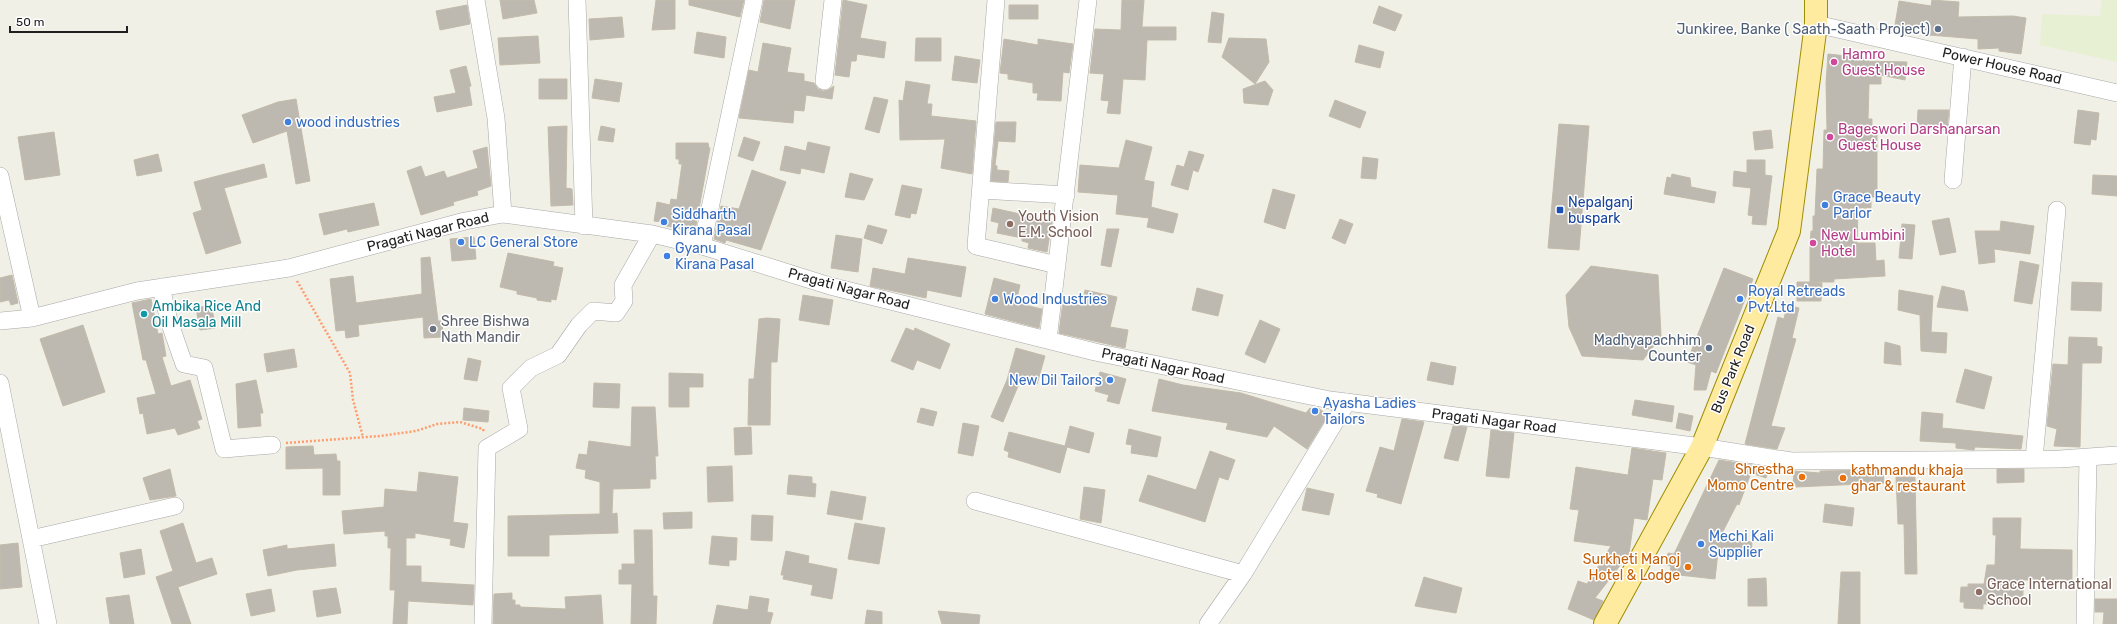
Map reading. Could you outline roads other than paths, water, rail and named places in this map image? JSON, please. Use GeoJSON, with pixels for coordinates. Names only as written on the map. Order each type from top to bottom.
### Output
{"type":"FeatureCollection","features":[{"type":"Feature","properties":{"kind":"main road","name":"Bus Park Road"},"geometry":{"type":"LineString","coordinates":[[1604,624],[1702,447],[1789,231],[1816,24],[1816,0]]}},
{"type":"Feature","properties":{"kind":"street"},"geometry":{"type":"LineString","coordinates":[[476,0],[496,118],[503,214]]}},
{"type":"Feature","properties":{"kind":"street"},"geometry":{"type":"LineString","coordinates":[[577,0],[584,226]]}},
{"type":"Feature","properties":{"kind":"street"},"geometry":{"type":"LineString","coordinates":[[702,246],[754,0]]}},
{"type":"Feature","properties":{"kind":"street"},"geometry":{"type":"LineString","coordinates":[[824,81],[833,0]]}},
{"type":"Feature","properties":{"kind":"street"},"geometry":{"type":"LineString","coordinates":[[996,0],[982,190],[976,246],[1057,265]]}},
{"type":"Feature","properties":{"kind":"street"},"geometry":{"type":"LineString","coordinates":[[1048,340],[1088,0]]}},
{"type":"Feature","properties":{"kind":"street","name":"Power House Road"},"geometry":{"type":"LineString","coordinates":[[1816,24],[2117,93]]}},
{"type":"Feature","properties":{"kind":"street"},"geometry":{"type":"LineString","coordinates":[[1953,180],[1963,57]]}},
{"type":"Feature","properties":{"kind":"street"},"geometry":{"type":"LineString","coordinates":[[0,176],[32,318]]}},
{"type":"Feature","properties":{"kind":"street"},"geometry":{"type":"LineString","coordinates":[[982,190],[1066,195]]}},
{"type":"Feature","properties":{"kind":"street"},"geometry":{"type":"LineString","coordinates":[[2034,459],[2057,210]]}},
{"type":"Feature","properties":{"kind":"street","name":"Pragati Nagar Road"},"geometry":{"type":"LineString","coordinates":[[0,320],[32,318],[137,291],[289,268],[465,221],[503,214],[652,234],[702,246],[830,286],[1102,354],[1348,402],[1702,447],[1790,461],[2034,459],[2117,455]]}},
{"type":"Feature","properties":{"kind":"street"},"geometry":{"type":"LineString","coordinates":[[483,624],[487,448],[519,429],[511,388],[531,368],[558,356],[579,325],[592,311],[616,313],[624,301],[623,285],[652,234]]}},
{"type":"Feature","properties":{"kind":"street"},"geometry":{"type":"LineString","coordinates":[[161,287],[169,321],[184,364],[204,368],[224,449],[272,445]]}},
{"type":"Feature","properties":{"kind":"street"},"geometry":{"type":"LineString","coordinates":[[0,382],[48,624]]}},
{"type":"Feature","properties":{"kind":"street"},"geometry":{"type":"LineString","coordinates":[[1208,624],[1243,574],[1348,402]]}},
{"type":"Feature","properties":{"kind":"street"},"geometry":{"type":"LineString","coordinates":[[2085,624],[2088,457]]}},
{"type":"Feature","properties":{"kind":"street"},"geometry":{"type":"LineString","coordinates":[[975,501],[1243,574]]}},
{"type":"Feature","properties":{"kind":"street"},"geometry":{"type":"LineString","coordinates":[[31,539],[175,506]]}},
{"type":"Feature","properties":{"kind":"place","name":"Junkiree, Banke ( Saath-Saath Project)"},"geometry":{"type":"Point","coordinates":[1938,29]}},
{"type":"Feature","properties":{"kind":"place","name":"Hamro Guest House"},"geometry":{"type":"Point","coordinates":[1834,62]}},
{"type":"Feature","properties":{"kind":"place","name":"wood industries"},"geometry":{"type":"Point","coordinates":[288,122]}},
{"type":"Feature","properties":{"kind":"place","name":"Bageswori Darshanarsan Guest House"},"geometry":{"type":"Point","coordinates":[1830,137]}},
{"type":"Feature","properties":{"kind":"place","name":"Grace Beauty Parlor"},"geometry":{"type":"Point","coordinates":[1825,205]}},
{"type":"Feature","properties":{"kind":"place","name":"Nepalganj buspark"},"geometry":{"type":"Point","coordinates":[1560,210]}},
{"type":"Feature","properties":{"kind":"place","name":"Siddharth Kirana Pasal"},"geometry":{"type":"Point","coordinates":[664,222]}},
{"type":"Feature","properties":{"kind":"place","name":"Youth Vision E.M. School"},"geometry":{"type":"Point","coordinates":[1010,224]}},
{"type":"Feature","properties":{"kind":"place","name":"LC General Store"},"geometry":{"type":"Point","coordinates":[461,242]}},
{"type":"Feature","properties":{"kind":"place","name":"New Lumbini Hotel"},"geometry":{"type":"Point","coordinates":[1813,243]}},
{"type":"Feature","properties":{"kind":"place","name":"Gyanu Kirana Pasal"},"geometry":{"type":"Point","coordinates":[667,256]}},
{"type":"Feature","properties":{"kind":"place","name":"Wood Industries"},"geometry":{"type":"Point","coordinates":[995,299]}},
{"type":"Feature","properties":{"kind":"place","name":"Royal Retreads Pvt.Ltd"},"geometry":{"type":"Point","coordinates":[1740,299]}},
{"type":"Feature","properties":{"kind":"place","name":"Ambika Rice And Oil Masala Mill"},"geometry":{"type":"Point","coordinates":[144,314]}},
{"type":"Feature","properties":{"kind":"place","name":"Shree Bishwa Nath Mandir"},"geometry":{"type":"Point","coordinates":[433,329]}},
{"type":"Feature","properties":{"kind":"place","name":"Madhyapachhim Counter"},"geometry":{"type":"Point","coordinates":[1709,348]}},
{"type":"Feature","properties":{"kind":"place","name":"New Dil Tailors"},"geometry":{"type":"Point","coordinates":[1110,380]}},
{"type":"Feature","properties":{"kind":"place","name":"Ayasha Ladies Tailors"},"geometry":{"type":"Point","coordinates":[1315,411]}},
{"type":"Feature","properties":{"kind":"place","name":"Shrestha Momo Centre"},"geometry":{"type":"Point","coordinates":[1802,477]}},
{"type":"Feature","properties":{"kind":"place","name":"kathmandu khaja ghar & restaurant"},"geometry":{"type":"Point","coordinates":[1843,478]}},
{"type":"Feature","properties":{"kind":"place","name":"Mechi Kali Supplier"},"geometry":{"type":"Point","coordinates":[1701,544]}},
{"type":"Feature","properties":{"kind":"place","name":"Surkheti Manoj Hotel & Lodge"},"geometry":{"type":"Point","coordinates":[1688,567]}},
{"type":"Feature","properties":{"kind":"place","name":"Grace International School"},"geometry":{"type":"Point","coordinates":[1979,592]}}]}
